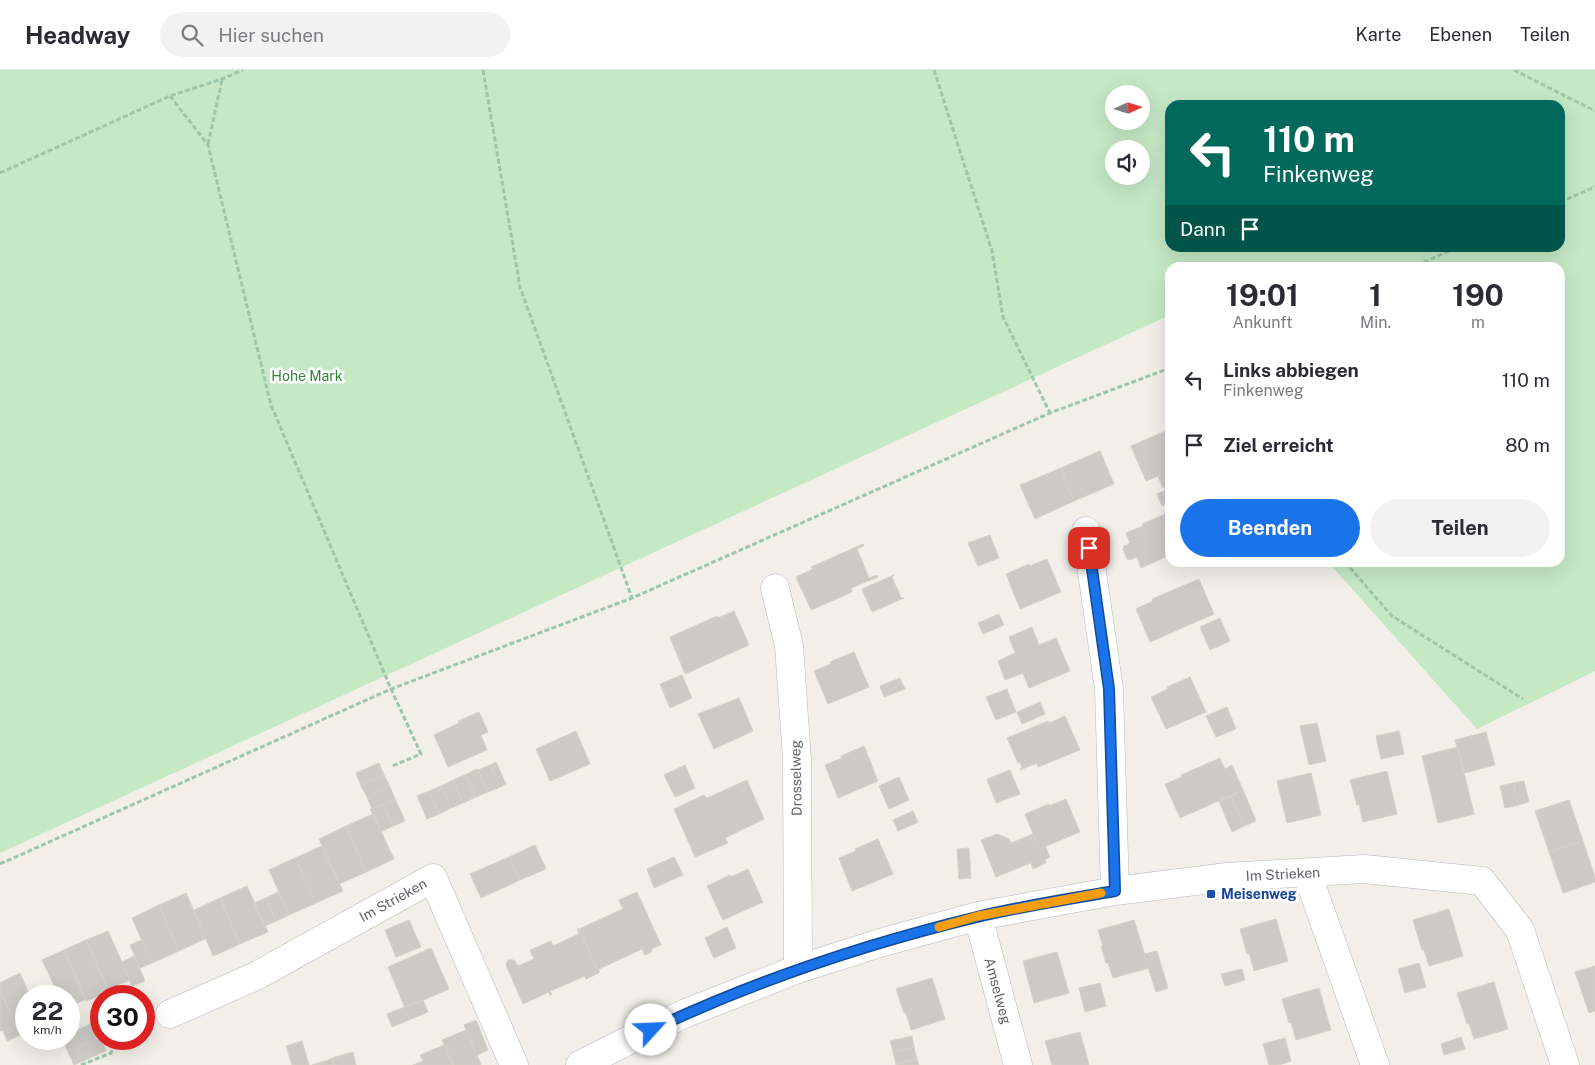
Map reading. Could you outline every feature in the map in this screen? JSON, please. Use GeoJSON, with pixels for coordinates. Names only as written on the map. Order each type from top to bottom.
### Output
{"type":"FeatureCollection","features":[{"type":"Feature","properties":{"kind":"street"},"geometry":{"type":"LineString","coordinates":[[1086,531],[1109,689],[1115,891]]}},
{"type":"Feature","properties":{"kind":"street","name":"Drosselweg"},"geometry":{"type":"LineString","coordinates":[[775,588],[789,646],[797,759],[798,969]]}},
{"type":"Feature","properties":{"kind":"street","name":"Im Strieken"},"geometry":{"type":"LineString","coordinates":[[580,1065],[686,1014],[798,969],[880,943],[978,916],[1115,891],[1226,876],[1364,869],[1482,881],[1520,930],[1565,1065]]}},
{"type":"Feature","properties":{"kind":"street"},"geometry":{"type":"LineString","coordinates":[[1307,873],[1375,1065]]}},
{"type":"Feature","properties":{"kind":"street","name":"Im Strieken"},"geometry":{"type":"LineString","coordinates":[[170,1014],[256,976],[433,878],[514,1065]]}},
{"type":"Feature","properties":{"kind":"street","name":"Amselweg"},"geometry":{"type":"LineString","coordinates":[[978,916],[1018,1065]]}},
{"type":"Feature","properties":{"kind":"path"},"geometry":{"type":"LineString","coordinates":[[0,173],[170,96],[243,70]]}},
{"type":"Feature","properties":{"kind":"path"},"geometry":{"type":"LineString","coordinates":[[483,70],[520,288],[632,598]]}},
{"type":"Feature","properties":{"kind":"path"},"geometry":{"type":"LineString","coordinates":[[934,70],[992,251],[1003,317],[1050,413]]}},
{"type":"Feature","properties":{"kind":"path"},"geometry":{"type":"LineString","coordinates":[[1514,70],[1595,111]]}},
{"type":"Feature","properties":{"kind":"path"},"geometry":{"type":"LineString","coordinates":[[208,145],[222,79]]}},
{"type":"Feature","properties":{"kind":"path"},"geometry":{"type":"LineString","coordinates":[[170,96],[208,145],[271,404],[391,690],[421,754],[392,766]]}},
{"type":"Feature","properties":{"kind":"path"},"geometry":{"type":"LineString","coordinates":[[1565,200],[1595,187]]}},
{"type":"Feature","properties":{"kind":"path"},"geometry":{"type":"LineString","coordinates":[[1424,262],[1447,252]]}},
{"type":"Feature","properties":{"kind":"path"},"geometry":{"type":"LineString","coordinates":[[0,864],[391,690],[632,598],[1050,413],[1165,370]]}},
{"type":"Feature","properties":{"kind":"path"},"geometry":{"type":"LineString","coordinates":[[1349,567],[1392,616],[1523,699]]}},
{"type":"Feature","properties":{"kind":"path"},"geometry":{"type":"LineString","coordinates":[[82,1065],[111,1053],[112,1050]]}},
{"type":"Feature","properties":{"kind":"green space","name":"Hohe Mark"},"geometry":{"type":"Polygon","coordinates":[[[0,70],[1595,70],[1595,671],[1477,729],[1333,567],[1565,567],[1565,262],[1165,262],[1165,317],[0,853],[0,70]]]}},
{"type":"Feature","properties":{"kind":"building"},"geometry":{"type":"Polygon","coordinates":[[[1165,431],[1165,473],[1146,481],[1131,446],[1165,431]]]}},
{"type":"Feature","properties":{"kind":"building"},"geometry":{"type":"Polygon","coordinates":[[[1100,451],[1114,484],[1074,501],[1061,468],[1100,451]]]}},
{"type":"Feature","properties":{"kind":"building"},"geometry":{"type":"Polygon","coordinates":[[[1061,468],[1074,501],[1035,519],[1020,485],[1061,468]]]}},
{"type":"Feature","properties":{"kind":"building"},"geometry":{"type":"Polygon","coordinates":[[[1165,473],[1165,487],[1163,488],[1158,476],[1165,473]]]}},
{"type":"Feature","properties":{"kind":"building"},"geometry":{"type":"Polygon","coordinates":[[[1165,490],[1165,504],[1162,506],[1157,494],[1165,490]]]}},
{"type":"Feature","properties":{"kind":"building"},"geometry":{"type":"Polygon","coordinates":[[[1165,514],[1165,557],[1141,568],[1137,557],[1130,560],[1127,559],[1123,549],[1124,546],[1130,543],[1126,533],[1143,526],[1142,524],[1165,514]]]}},
{"type":"Feature","properties":{"kind":"building"},"geometry":{"type":"Polygon","coordinates":[[[990,535],[999,558],[978,566],[968,543],[990,535]]]}},
{"type":"Feature","properties":{"kind":"building"},"geometry":{"type":"Polygon","coordinates":[[[863,544],[864,546],[857,549],[869,578],[877,575],[878,577],[851,588],[852,592],[811,610],[796,577],[813,569],[811,567],[863,544]]]}},
{"type":"Feature","properties":{"kind":"building"},"geometry":{"type":"Polygon","coordinates":[[[1047,559],[1061,592],[1020,609],[1006,574],[1047,559]]]}},
{"type":"Feature","properties":{"kind":"building"},"geometry":{"type":"Polygon","coordinates":[[[894,575],[892,577],[901,598],[904,598],[872,612],[862,589],[894,575]]]}},
{"type":"Feature","properties":{"kind":"building"},"geometry":{"type":"Polygon","coordinates":[[[1199,579],[1214,614],[1150,642],[1136,609],[1153,601],[1152,599],[1199,579]]]}},
{"type":"Feature","properties":{"kind":"building"},"geometry":{"type":"Polygon","coordinates":[[[734,611],[749,645],[685,674],[670,637],[717,616],[718,618],[734,611]]]}},
{"type":"Feature","properties":{"kind":"building"},"geometry":{"type":"Polygon","coordinates":[[[999,614],[1004,625],[983,634],[978,623],[999,614]]]}},
{"type":"Feature","properties":{"kind":"building"},"geometry":{"type":"Polygon","coordinates":[[[1220,618],[1230,641],[1210,650],[1200,627],[1220,618]]]}},
{"type":"Feature","properties":{"kind":"building"},"geometry":{"type":"Polygon","coordinates":[[[1032,627],[1039,645],[1056,638],[1070,671],[1029,688],[1023,673],[1005,680],[998,661],[1015,653],[1009,637],[1032,627]]]}},
{"type":"Feature","properties":{"kind":"building"},"geometry":{"type":"Polygon","coordinates":[[[854,652],[869,687],[828,704],[814,671],[854,652]]]}},
{"type":"Feature","properties":{"kind":"building"},"geometry":{"type":"Polygon","coordinates":[[[682,675],[692,698],[670,708],[660,684],[682,675]]]}},
{"type":"Feature","properties":{"kind":"building"},"geometry":{"type":"Polygon","coordinates":[[[1190,677],[1206,712],[1166,729],[1151,697],[1168,689],[1167,687],[1190,677]]]}},
{"type":"Feature","properties":{"kind":"building"},"geometry":{"type":"Polygon","coordinates":[[[900,678],[905,689],[884,697],[880,686],[900,678]]]}},
{"type":"Feature","properties":{"kind":"building"},"geometry":{"type":"Polygon","coordinates":[[[1007,689],[1016,712],[996,720],[986,697],[1007,689]]]}},
{"type":"Feature","properties":{"kind":"building"},"geometry":{"type":"Polygon","coordinates":[[[739,698],[753,731],[714,749],[698,714],[739,698]]]}},
{"type":"Feature","properties":{"kind":"building"},"geometry":{"type":"Polygon","coordinates":[[[1040,702],[1045,714],[1022,724],[1017,712],[1040,702]]]}},
{"type":"Feature","properties":{"kind":"building"},"geometry":{"type":"Polygon","coordinates":[[[1227,707],[1236,729],[1216,737],[1206,716],[1227,707]]]}},
{"type":"Feature","properties":{"kind":"building"},"geometry":{"type":"Polygon","coordinates":[[[479,712],[488,732],[481,735],[487,750],[448,767],[434,735],[459,723],[458,721],[479,712]]]}},
{"type":"Feature","properties":{"kind":"building"},"geometry":{"type":"Polygon","coordinates":[[[1065,716],[1080,750],[1038,767],[1037,763],[1020,770],[1022,768],[1020,762],[1018,763],[1007,738],[1065,716]]]}},
{"type":"Feature","properties":{"kind":"building"},"geometry":{"type":"Polygon","coordinates":[[[1317,723],[1326,761],[1309,765],[1300,726],[1317,723]]]}},
{"type":"Feature","properties":{"kind":"building"},"geometry":{"type":"Polygon","coordinates":[[[576,731],[590,764],[550,781],[536,749],[576,731]]]}},
{"type":"Feature","properties":{"kind":"building"},"geometry":{"type":"Polygon","coordinates":[[[1399,731],[1404,754],[1381,759],[1376,736],[1399,731]]]}},
{"type":"Feature","properties":{"kind":"building"},"geometry":{"type":"Polygon","coordinates":[[[1486,732],[1495,765],[1464,773],[1455,740],[1486,732]]]}},
{"type":"Feature","properties":{"kind":"building"},"geometry":{"type":"Polygon","coordinates":[[[864,746],[878,781],[838,798],[825,765],[864,746]]]}},
{"type":"Feature","properties":{"kind":"building"},"geometry":{"type":"Polygon","coordinates":[[[1458,747],[1474,814],[1438,823],[1422,756],[1458,747]]]}},
{"type":"Feature","properties":{"kind":"building"},"geometry":{"type":"Polygon","coordinates":[[[1220,758],[1225,769],[1232,765],[1243,790],[1180,818],[1165,784],[1220,758]]]}},
{"type":"Feature","properties":{"kind":"building"},"geometry":{"type":"Polygon","coordinates":[[[496,762],[506,784],[500,787],[490,765],[496,762]]]}},
{"type":"Feature","properties":{"kind":"building"},"geometry":{"type":"Polygon","coordinates":[[[379,763],[384,775],[361,786],[356,773],[379,763]]]}},
{"type":"Feature","properties":{"kind":"building"},"geometry":{"type":"Polygon","coordinates":[[[490,765],[500,787],[488,792],[478,770],[490,765]]]}},
{"type":"Feature","properties":{"kind":"building"},"geometry":{"type":"Polygon","coordinates":[[[685,765],[695,788],[675,797],[664,775],[685,765]]]}},
{"type":"Feature","properties":{"kind":"building"},"geometry":{"type":"Polygon","coordinates":[[[477,769],[488,792],[476,797],[465,775],[477,769]]]}},
{"type":"Feature","properties":{"kind":"building"},"geometry":{"type":"Polygon","coordinates":[[[1010,770],[1020,794],[996,803],[987,779],[1010,770]]]}},
{"type":"Feature","properties":{"kind":"building"},"geometry":{"type":"Polygon","coordinates":[[[1387,771],[1397,814],[1363,822],[1359,804],[1357,805],[1350,780],[1387,771]]]}},
{"type":"Feature","properties":{"kind":"building"},"geometry":{"type":"Polygon","coordinates":[[[1311,773],[1321,815],[1287,823],[1277,781],[1311,773]]]}},
{"type":"Feature","properties":{"kind":"building"},"geometry":{"type":"Polygon","coordinates":[[[384,775],[390,787],[367,797],[361,786],[384,775]]]}},
{"type":"Feature","properties":{"kind":"building"},"geometry":{"type":"Polygon","coordinates":[[[465,775],[476,797],[463,803],[453,780],[465,775]]]}},
{"type":"Feature","properties":{"kind":"building"},"geometry":{"type":"Polygon","coordinates":[[[899,777],[909,800],[889,809],[879,786],[899,777]]]}},
{"type":"Feature","properties":{"kind":"building"},"geometry":{"type":"Polygon","coordinates":[[[453,780],[463,803],[451,808],[441,786],[453,780]]]}},
{"type":"Feature","properties":{"kind":"building"},"geometry":{"type":"Polygon","coordinates":[[[747,780],[764,819],[725,838],[728,843],[695,857],[674,809],[704,795],[707,798],[747,780]]]}},
{"type":"Feature","properties":{"kind":"building"},"geometry":{"type":"Polygon","coordinates":[[[1524,781],[1529,802],[1518,805],[1513,783],[1524,781]]]}},
{"type":"Feature","properties":{"kind":"building"},"geometry":{"type":"Polygon","coordinates":[[[1513,783],[1518,805],[1505,808],[1500,786],[1513,783]]]}},
{"type":"Feature","properties":{"kind":"building"},"geometry":{"type":"Polygon","coordinates":[[[441,786],[451,808],[439,814],[429,791],[441,786]]]}},
{"type":"Feature","properties":{"kind":"building"},"geometry":{"type":"Polygon","coordinates":[[[390,787],[395,799],[372,809],[367,797],[390,787]]]}},
{"type":"Feature","properties":{"kind":"building"},"geometry":{"type":"Polygon","coordinates":[[[1243,790],[1256,821],[1244,826],[1231,796],[1243,790]]]}},
{"type":"Feature","properties":{"kind":"building"},"geometry":{"type":"Polygon","coordinates":[[[429,791],[439,814],[427,819],[417,796],[429,791]]]}},
{"type":"Feature","properties":{"kind":"building"},"geometry":{"type":"Polygon","coordinates":[[[1231,796],[1244,826],[1232,832],[1219,801],[1231,796]]]}},
{"type":"Feature","properties":{"kind":"building"},"geometry":{"type":"Polygon","coordinates":[[[395,799],[405,821],[393,826],[383,804],[395,799]]]}},
{"type":"Feature","properties":{"kind":"building"},"geometry":{"type":"Polygon","coordinates":[[[1066,799],[1080,832],[1039,849],[1025,814],[1066,799]]]}},
{"type":"Feature","properties":{"kind":"building"},"geometry":{"type":"Polygon","coordinates":[[[1569,800],[1583,841],[1549,852],[1535,811],[1569,800]]]}},
{"type":"Feature","properties":{"kind":"building"},"geometry":{"type":"Polygon","coordinates":[[[383,804],[393,826],[381,832],[370,809],[383,804]]]}},
{"type":"Feature","properties":{"kind":"building"},"geometry":{"type":"Polygon","coordinates":[[[913,811],[918,822],[898,831],[893,820],[913,811]]]}},
{"type":"Feature","properties":{"kind":"building"},"geometry":{"type":"Polygon","coordinates":[[[373,814],[394,859],[366,872],[346,826],[373,814]]]}},
{"type":"Feature","properties":{"kind":"building"},"geometry":{"type":"Polygon","coordinates":[[[346,826],[366,872],[339,884],[319,839],[346,826]]]}},
{"type":"Feature","properties":{"kind":"building"},"geometry":{"type":"Polygon","coordinates":[[[997,834],[1009,839],[1011,843],[1033,834],[1039,849],[1045,846],[1050,857],[1045,860],[1046,863],[1033,869],[1031,863],[996,877],[981,840],[997,834]]]}},
{"type":"Feature","properties":{"kind":"building"},"geometry":{"type":"Polygon","coordinates":[[[878,839],[893,874],[852,891],[839,858],[878,839]]]}},
{"type":"Feature","properties":{"kind":"building"},"geometry":{"type":"Polygon","coordinates":[[[1583,841],[1595,882],[1563,893],[1549,852],[1583,841]]]}},
{"type":"Feature","properties":{"kind":"building"},"geometry":{"type":"Polygon","coordinates":[[[321,843],[343,891],[316,903],[295,858],[322,846],[321,843]]]}},
{"type":"Feature","properties":{"kind":"building"},"geometry":{"type":"Polygon","coordinates":[[[535,845],[546,869],[520,880],[509,857],[535,845]]]}},
{"type":"Feature","properties":{"kind":"building"},"geometry":{"type":"Polygon","coordinates":[[[969,848],[971,878],[959,879],[957,849],[969,848]]]}},
{"type":"Feature","properties":{"kind":"building"},"geometry":{"type":"Polygon","coordinates":[[[509,857],[520,880],[481,898],[470,874],[509,857]]]}},
{"type":"Feature","properties":{"kind":"building"},"geometry":{"type":"Polygon","coordinates":[[[674,857],[683,875],[654,888],[647,869],[674,857]]]}},
{"type":"Feature","properties":{"kind":"building"},"geometry":{"type":"Polygon","coordinates":[[[295,858],[316,903],[289,915],[269,870],[295,858]]]}},
{"type":"Feature","properties":{"kind":"building"},"geometry":{"type":"Polygon","coordinates":[[[748,869],[763,902],[723,920],[707,886],[748,869]]]}},
{"type":"Feature","properties":{"kind":"building"},"geometry":{"type":"Polygon","coordinates":[[[247,886],[268,932],[240,944],[220,898],[247,886]]]}},
{"type":"Feature","properties":{"kind":"building"},"geometry":{"type":"Polygon","coordinates":[[[278,892],[289,915],[276,921],[266,898],[278,892]]]}},
{"type":"Feature","properties":{"kind":"building"},"geometry":{"type":"Polygon","coordinates":[[[637,892],[661,945],[651,949],[652,952],[645,955],[642,949],[599,969],[599,973],[579,929],[623,909],[619,900],[637,892]]]}},
{"type":"Feature","properties":{"kind":"building"},"geometry":{"type":"Polygon","coordinates":[[[186,893],[206,938],[179,951],[159,905],[186,893]]]}},
{"type":"Feature","properties":{"kind":"building"},"geometry":{"type":"Polygon","coordinates":[[[220,898],[240,944],[213,956],[194,910],[220,898]]]}},
{"type":"Feature","properties":{"kind":"building"},"geometry":{"type":"Polygon","coordinates":[[[266,898],[276,921],[265,926],[254,903],[266,898]]]}},
{"type":"Feature","properties":{"kind":"building"},"geometry":{"type":"Polygon","coordinates":[[[159,905],[179,951],[152,963],[132,918],[159,905]]]}},
{"type":"Feature","properties":{"kind":"building"},"geometry":{"type":"Polygon","coordinates":[[[1449,909],[1463,956],[1429,966],[1413,920],[1449,909]]]}},
{"type":"Feature","properties":{"kind":"building"},"geometry":{"type":"Polygon","coordinates":[[[1276,919],[1288,961],[1254,971],[1240,929],[1276,919]]]}},
{"type":"Feature","properties":{"kind":"building"},"geometry":{"type":"Polygon","coordinates":[[[409,920],[421,947],[396,957],[385,930],[409,920]]]}},
{"type":"Feature","properties":{"kind":"building"},"geometry":{"type":"Polygon","coordinates":[[[1134,920],[1149,968],[1113,978],[1108,963],[1106,963],[1098,930],[1134,920]]]}},
{"type":"Feature","properties":{"kind":"building"},"geometry":{"type":"Polygon","coordinates":[[[727,927],[736,948],[714,958],[705,938],[727,927]]]}},
{"type":"Feature","properties":{"kind":"building"},"geometry":{"type":"Polygon","coordinates":[[[577,929],[579,929],[599,973],[586,979],[585,976],[550,991],[552,994],[550,995],[549,992],[523,1004],[506,965],[508,960],[514,960],[518,966],[534,959],[530,950],[551,941],[553,946],[579,934],[577,929]]]}},
{"type":"Feature","properties":{"kind":"building"},"geometry":{"type":"Polygon","coordinates":[[[108,931],[130,980],[118,985],[106,985],[86,940],[108,931]]]}},
{"type":"Feature","properties":{"kind":"building"},"geometry":{"type":"Polygon","coordinates":[[[86,940],[106,985],[90,985],[90,999],[86,1001],[64,950],[86,940]]]}},
{"type":"Feature","properties":{"kind":"building"},"geometry":{"type":"Polygon","coordinates":[[[142,940],[152,963],[140,968],[130,945],[142,940]]]}},
{"type":"Feature","properties":{"kind":"building"},"geometry":{"type":"Polygon","coordinates":[[[431,948],[449,989],[405,1008],[388,967],[431,948]]]}},
{"type":"Feature","properties":{"kind":"building"},"geometry":{"type":"Polygon","coordinates":[[[64,950],[80,985],[54,985],[42,960],[64,950]]]}},
{"type":"Feature","properties":{"kind":"building"},"geometry":{"type":"Polygon","coordinates":[[[1157,951],[1168,988],[1156,992],[1144,954],[1157,951]]]}},
{"type":"Feature","properties":{"kind":"building"},"geometry":{"type":"Polygon","coordinates":[[[1057,952],[1069,993],[1034,1003],[1023,961],[1057,952]]]}},
{"type":"Feature","properties":{"kind":"building"},"geometry":{"type":"Polygon","coordinates":[[[134,956],[145,981],[132,985],[122,962],[134,956]]]}},
{"type":"Feature","properties":{"kind":"building"},"geometry":{"type":"Polygon","coordinates":[[[1419,963],[1426,987],[1405,993],[1398,969],[1419,963]]]}},
{"type":"Feature","properties":{"kind":"building"},"geometry":{"type":"Polygon","coordinates":[[[1595,966],[1595,1011],[1589,1013],[1575,972],[1595,966]]]}},
{"type":"Feature","properties":{"kind":"building"},"geometry":{"type":"Polygon","coordinates":[[[1242,969],[1245,980],[1225,986],[1221,974],[1242,969]]]}},
{"type":"Feature","properties":{"kind":"building"},"geometry":{"type":"Polygon","coordinates":[[[20,973],[25,985],[15,985],[15,1024],[0,990],[0,983],[20,973]]]}},
{"type":"Feature","properties":{"kind":"building"},"geometry":{"type":"Polygon","coordinates":[[[932,978],[945,1019],[911,1030],[896,989],[932,978]]]}},
{"type":"Feature","properties":{"kind":"building"},"geometry":{"type":"Polygon","coordinates":[[[1494,982],[1508,1029],[1474,1039],[1457,993],[1494,982]]]}},
{"type":"Feature","properties":{"kind":"building"},"geometry":{"type":"Polygon","coordinates":[[[1100,983],[1106,1006],[1085,1012],[1079,988],[1100,983]]]}},
{"type":"Feature","properties":{"kind":"building"},"geometry":{"type":"Polygon","coordinates":[[[80,986],[86,999],[80,1002],[80,986]]]}},
{"type":"Feature","properties":{"kind":"building"},"geometry":{"type":"Polygon","coordinates":[[[1319,988],[1331,1030],[1296,1040],[1282,999],[1319,988]]]}},
{"type":"Feature","properties":{"kind":"building"},"geometry":{"type":"Polygon","coordinates":[[[0,990],[15,1024],[15,1037],[7,1041],[3,1030],[0,1031],[0,990]]]}},
{"type":"Feature","properties":{"kind":"building"},"geometry":{"type":"Polygon","coordinates":[[[423,1000],[428,1012],[392,1027],[387,1014],[423,1000]]]}},
{"type":"Feature","properties":{"kind":"building"},"geometry":{"type":"Polygon","coordinates":[[[476,1020],[488,1050],[477,1055],[464,1025],[476,1020]]]}},
{"type":"Feature","properties":{"kind":"building"},"geometry":{"type":"Polygon","coordinates":[[[90,1024],[90,1042],[80,1047],[80,1029],[90,1024]]]}},
{"type":"Feature","properties":{"kind":"building"},"geometry":{"type":"Polygon","coordinates":[[[466,1030],[481,1065],[453,1065],[442,1040],[466,1030]]]}},
{"type":"Feature","properties":{"kind":"building"},"geometry":{"type":"Polygon","coordinates":[[[1080,1032],[1089,1065],[1052,1065],[1045,1041],[1080,1032]]]}},
{"type":"Feature","properties":{"kind":"building"},"geometry":{"type":"Polygon","coordinates":[[[912,1036],[914,1047],[893,1052],[890,1041],[912,1036]]]}},
{"type":"Feature","properties":{"kind":"building"},"geometry":{"type":"Polygon","coordinates":[[[1461,1037],[1465,1049],[1444,1055],[1441,1044],[1461,1037]]]}},
{"type":"Feature","properties":{"kind":"building"},"geometry":{"type":"Polygon","coordinates":[[[1285,1038],[1291,1061],[1279,1065],[1269,1065],[1263,1044],[1285,1038]]]}},
{"type":"Feature","properties":{"kind":"building"},"geometry":{"type":"Polygon","coordinates":[[[302,1041],[309,1065],[292,1065],[286,1046],[302,1041]]]}},
{"type":"Feature","properties":{"kind":"building"},"geometry":{"type":"Polygon","coordinates":[[[90,1042],[90,1050],[106,1051],[74,1065],[68,1052],[80,1050],[80,1046],[90,1042]]]}},
{"type":"Feature","properties":{"kind":"building"},"geometry":{"type":"Polygon","coordinates":[[[444,1045],[453,1065],[413,1065],[423,1061],[420,1055],[444,1045]]]}},
{"type":"Feature","properties":{"kind":"building"},"geometry":{"type":"Polygon","coordinates":[[[914,1047],[917,1059],[896,1064],[893,1052],[914,1047]]]}},
{"type":"Feature","properties":{"kind":"building"},"geometry":{"type":"Polygon","coordinates":[[[353,1052],[356,1065],[334,1065],[332,1058],[353,1052]]]}},
{"type":"Feature","properties":{"kind":"building"},"geometry":{"type":"Polygon","coordinates":[[[331,1059],[334,1065],[312,1065],[331,1059]]]}},
{"type":"Feature","properties":{"kind":"building"},"geometry":{"type":"Polygon","coordinates":[[[917,1059],[919,1065],[896,1065],[896,1064],[917,1059]]]}},
{"type":"Feature","properties":{"kind":"slow traffic"},"geometry":{"type":"LineString","coordinates":[[939,927],[978,916],[1101,893]]}},
{"type":"Feature","properties":{"kind":"place","name":"Meisenweg"},"geometry":{"type":"Point","coordinates":[1211,894]}},
{"type":"Feature","properties":{"kind":"route"},"geometry":{"type":"LineString","coordinates":[[651,1030],[798,969],[880,943],[978,916],[1115,891],[1109,689],[1089,548]]}}]}
